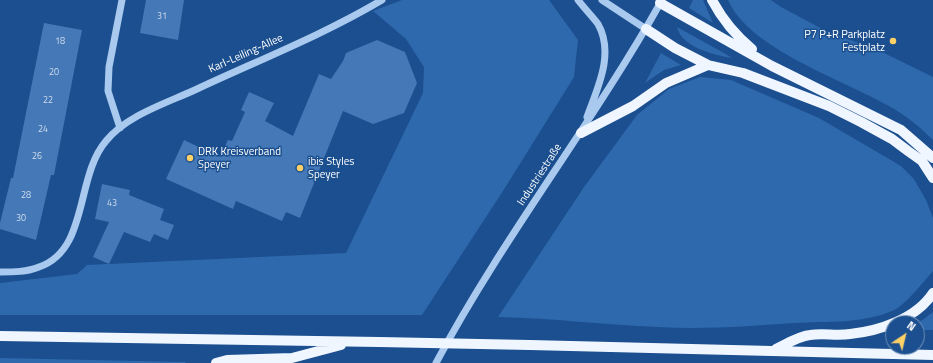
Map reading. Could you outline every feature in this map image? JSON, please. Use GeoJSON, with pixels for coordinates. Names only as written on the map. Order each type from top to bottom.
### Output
{"type":"FeatureCollection","features":[{"type":"Feature","properties":{"kind":"main road"},"geometry":{"type":"LineString","coordinates":[[712,0],[725,22],[742,41],[772,66]]}},
{"type":"Feature","properties":{"kind":"main road"},"geometry":{"type":"LineString","coordinates":[[659,1],[772,66],[901,130],[933,158]]}},
{"type":"Feature","properties":{"kind":"main road"},"geometry":{"type":"LineString","coordinates":[[646,29],[675,48],[708,65],[743,73],[829,106],[861,122],[892,139],[908,150],[922,161],[933,178]]}},
{"type":"Feature","properties":{"kind":"main road"},"geometry":{"type":"LineString","coordinates":[[581,133],[634,106],[666,83],[708,65]]}},
{"type":"Feature","properties":{"kind":"main road"},"geometry":{"type":"LineString","coordinates":[[773,350],[809,335],[850,334],[876,329],[911,315],[923,305],[933,293]]}},
{"type":"Feature","properties":{"kind":"main road"},"geometry":{"type":"LineString","coordinates":[[0,336],[530,345],[933,355]]}},
{"type":"Feature","properties":{"kind":"main road"},"geometry":{"type":"LineString","coordinates":[[216,363],[227,360],[292,358],[353,342]]}},
{"type":"Feature","properties":{"kind":"street"},"geometry":{"type":"LineString","coordinates":[[120,128],[108,91],[109,67],[122,0]]}},
{"type":"Feature","properties":{"kind":"street","name":"Karl-Leiling-Allee"},"geometry":{"type":"LineString","coordinates":[[0,272],[28,270],[40,267],[56,258],[68,244],[75,229],[92,164],[106,141],[120,128],[171,101],[321,32],[382,0]]}},
{"type":"Feature","properties":{"kind":"street"},"geometry":{"type":"LineString","coordinates":[[578,0],[598,25],[604,48],[604,71],[581,133]]}},
{"type":"Feature","properties":{"kind":"street"},"geometry":{"type":"LineString","coordinates":[[602,0],[646,29]]}},
{"type":"Feature","properties":{"kind":"street","name":"Industriestraße"},"geometry":{"type":"LineString","coordinates":[[436,363],[495,264],[581,133],[646,29],[659,1]]}},
{"type":"Feature","properties":{"kind":"shaded area"},"geometry":{"type":"Polygon","coordinates":[[[402,0],[549,0],[578,40],[574,77],[503,191],[422,315],[0,315],[0,283],[77,274],[87,265],[346,253],[423,93],[424,67],[406,39],[373,11],[402,0]]]}},
{"type":"Feature","properties":{"kind":"shaded area"},"geometry":{"type":"Polygon","coordinates":[[[693,0],[703,0],[713,23],[689,8],[693,0]]]}},
{"type":"Feature","properties":{"kind":"shaded area"},"geometry":{"type":"Polygon","coordinates":[[[728,0],[771,0],[824,30],[882,52],[933,77],[933,140],[900,112],[775,48],[755,33],[739,17],[728,0]]]}},
{"type":"Feature","properties":{"kind":"shaded area"},"geometry":{"type":"Polygon","coordinates":[[[677,27],[732,58],[716,55],[691,45],[680,34],[677,27]]]}},
{"type":"Feature","properties":{"kind":"shaded area"},"geometry":{"type":"Polygon","coordinates":[[[661,53],[681,65],[664,70],[645,83],[661,53]]]}},
{"type":"Feature","properties":{"kind":"shaded area"},"geometry":{"type":"Polygon","coordinates":[[[700,77],[731,80],[819,118],[901,166],[914,179],[926,200],[933,218],[933,271],[897,309],[880,315],[856,320],[726,327],[675,328],[498,317],[584,187],[637,115],[669,89],[700,77]]]}},
{"type":"Feature","properties":{"kind":"shaded area"},"geometry":{"type":"Polygon","coordinates":[[[933,312],[933,330],[925,330],[925,318],[933,312]]]}},
{"type":"Feature","properties":{"kind":"shaded area"},"geometry":{"type":"Polygon","coordinates":[[[0,358],[185,362],[186,363],[0,363],[0,358]]]}},
{"type":"Feature","properties":{"kind":"building"},"geometry":{"type":"Polygon","coordinates":[[[146,0],[184,0],[178,40],[140,33],[146,0]]]}},
{"type":"Feature","properties":{"kind":"building"},"geometry":{"type":"Polygon","coordinates":[[[44,23],[82,30],[54,175],[51,175],[36,240],[0,229],[0,223],[11,178],[13,178],[44,23]]]}},
{"type":"Feature","properties":{"kind":"building"},"geometry":{"type":"Polygon","coordinates":[[[377,40],[405,52],[417,83],[404,113],[373,124],[343,111],[300,218],[286,212],[282,221],[236,201],[233,209],[166,179],[184,140],[220,157],[228,140],[232,141],[245,112],[241,110],[249,92],[274,103],[265,121],[293,136],[319,74],[331,79],[343,61],[346,53],[377,40]]]}},
{"type":"Feature","properties":{"kind":"building"},"geometry":{"type":"Polygon","coordinates":[[[102,184],[130,190],[129,195],[164,209],[160,220],[174,225],[168,240],[154,234],[150,242],[124,232],[109,264],[93,257],[109,222],[95,219],[102,184]]]}},
{"type":"Feature","properties":{"kind":"place","name":"P7 P+R Parkplatz Festplatz"},"geometry":{"type":"Point","coordinates":[893,41]}},
{"type":"Feature","properties":{"kind":"place","name":"DRK Kreisverband Speyer"},"geometry":{"type":"Point","coordinates":[190,158]}},
{"type":"Feature","properties":{"kind":"place","name":"ibis Styles Speyer"},"geometry":{"type":"Point","coordinates":[300,168]}}]}
